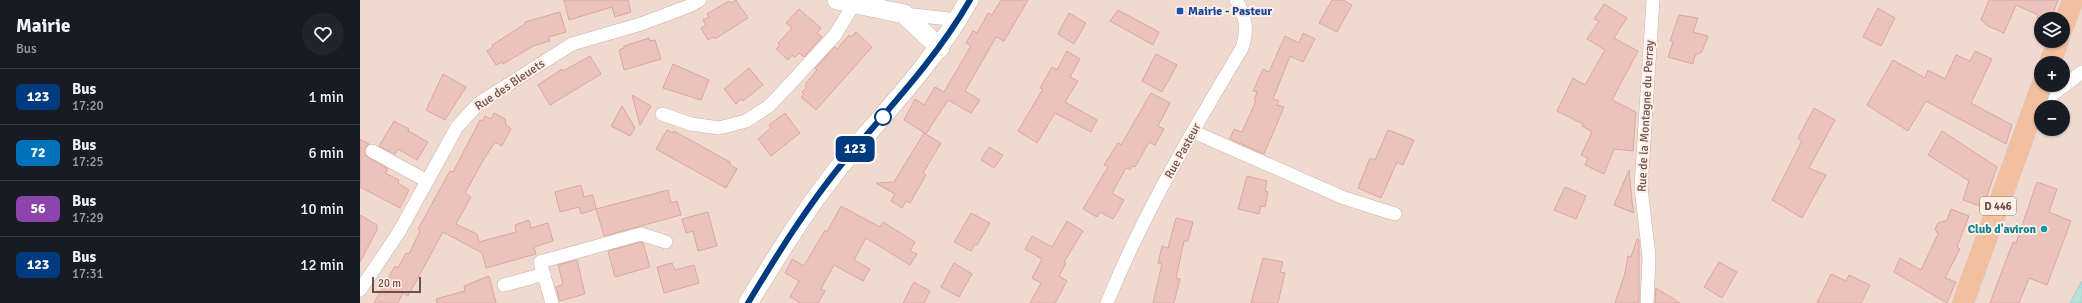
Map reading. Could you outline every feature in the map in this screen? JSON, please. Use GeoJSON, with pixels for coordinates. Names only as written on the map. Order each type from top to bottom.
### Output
{"type":"FeatureCollection","features":[{"type":"Feature","properties":{"kind":"main road"},"geometry":{"type":"LineString","coordinates":[[2069,12],[2073,0]]}},
{"type":"Feature","properties":{"kind":"main road","name":"D 446"},"geometry":{"type":"LineString","coordinates":[[1963,303],[2039,92]]}},
{"type":"Feature","properties":{"kind":"street","name":"Rue des Bleuets"},"geometry":{"type":"LineString","coordinates":[[360,290],[399,232],[457,127],[479,103],[572,44],[641,24],[689,6],[700,0]]}},
{"type":"Feature","properties":{"kind":"street"},"geometry":{"type":"LineString","coordinates":[[748,303],[794,226],[844,161],[940,48],[970,0]]}},
{"type":"Feature","properties":{"kind":"street","name":"Rue Pasteur"},"geometry":{"type":"LineString","coordinates":[[1107,303],[1123,263],[1194,132],[1242,48],[1246,38],[1244,17],[1236,0]]}},
{"type":"Feature","properties":{"kind":"street","name":"Rue de la Montagne du Perray"},"geometry":{"type":"LineString","coordinates":[[1647,303],[1649,257],[1640,187],[1653,0]]}},
{"type":"Feature","properties":{"kind":"street"},"geometry":{"type":"LineString","coordinates":[[662,114],[691,124],[719,128],[746,121],[769,106],[835,35],[845,2],[904,14],[958,20]]}},
{"type":"Feature","properties":{"kind":"street"},"geometry":{"type":"LineString","coordinates":[[904,14],[940,48]]}},
{"type":"Feature","properties":{"kind":"street"},"geometry":{"type":"LineString","coordinates":[[2033,109],[2082,72]]}},
{"type":"Feature","properties":{"kind":"street"},"geometry":{"type":"LineString","coordinates":[[1194,132],[1344,198],[1395,214]]}},
{"type":"Feature","properties":{"kind":"street"},"geometry":{"type":"LineString","coordinates":[[372,151],[427,181]]}},
{"type":"Feature","properties":{"kind":"street"},"geometry":{"type":"LineString","coordinates":[[504,285],[542,268],[641,234],[666,242]]}},
{"type":"Feature","properties":{"kind":"street"},"geometry":{"type":"LineString","coordinates":[[542,268],[552,303]]}},
{"type":"Feature","properties":{"kind":"shaded area"},"geometry":{"type":"Polygon","coordinates":[[[360,0],[2082,0],[2082,281],[2070,303],[360,303],[360,0]]]}},
{"type":"Feature","properties":{"kind":"water"},"geometry":{"type":"Polygon","coordinates":[[[2082,281],[2082,303],[2070,303],[2082,281]]]}},
{"type":"Feature","properties":{"kind":"building"},"geometry":{"type":"Polygon","coordinates":[[[564,0],[628,0],[631,12],[615,17],[612,7],[569,20],[564,0]]]}},
{"type":"Feature","properties":{"kind":"building"},"geometry":{"type":"Polygon","coordinates":[[[736,0],[748,18],[715,39],[714,37],[708,40],[701,28],[706,25],[703,20],[709,17],[707,14],[729,1],[731,3],[736,0]]]}},
{"type":"Feature","properties":{"kind":"building"},"geometry":{"type":"Polygon","coordinates":[[[1001,0],[1028,0],[1004,41],[996,37],[965,91],[980,100],[971,113],[948,100],[926,134],[904,120],[915,99],[924,105],[935,87],[944,92],[971,46],[966,43],[973,31],[977,33],[988,13],[992,15],[1001,0]]]}},
{"type":"Feature","properties":{"kind":"building"},"geometry":{"type":"Polygon","coordinates":[[[1332,0],[1343,0],[1352,5],[1337,32],[1319,23],[1332,0]]]}},
{"type":"Feature","properties":{"kind":"building"},"geometry":{"type":"Polygon","coordinates":[[[1989,0],[2058,0],[2054,12],[2034,13],[2016,5],[2004,33],[1988,26],[1981,20],[1989,0]]]}},
{"type":"Feature","properties":{"kind":"building"},"geometry":{"type":"Polygon","coordinates":[[[1604,4],[1627,18],[1614,38],[1638,51],[1612,100],[1636,112],[1633,151],[1614,149],[1604,174],[1585,165],[1588,158],[1581,155],[1592,132],[1582,126],[1583,124],[1557,111],[1573,78],[1585,85],[1605,50],[1587,39],[1599,21],[1594,19],[1604,4]]]}},
{"type":"Feature","properties":{"kind":"building"},"geometry":{"type":"Polygon","coordinates":[[[1878,8],[1895,18],[1881,46],[1863,37],[1878,8]]]}},
{"type":"Feature","properties":{"kind":"building"},"geometry":{"type":"Polygon","coordinates":[[[799,9],[821,28],[817,33],[822,37],[804,57],[799,53],[795,57],[792,55],[788,60],[776,49],[780,45],[778,43],[792,28],[786,23],[799,9]]]}},
{"type":"Feature","properties":{"kind":"building"},"geometry":{"type":"Polygon","coordinates":[[[1118,10],[1159,32],[1153,45],[1110,21],[1118,10]]]}},
{"type":"Feature","properties":{"kind":"building"},"geometry":{"type":"Polygon","coordinates":[[[560,12],[566,32],[549,37],[550,41],[533,46],[503,64],[502,62],[496,65],[487,51],[493,47],[492,45],[525,24],[525,22],[560,12]]]}},
{"type":"Feature","properties":{"kind":"building"},"geometry":{"type":"Polygon","coordinates":[[[1069,13],[1086,23],[1074,44],[1058,34],[1069,13]]]}},
{"type":"Feature","properties":{"kind":"building"},"geometry":{"type":"Polygon","coordinates":[[[1679,15],[1698,18],[1693,32],[1708,36],[1702,52],[1695,55],[1693,64],[1668,57],[1673,42],[1670,41],[1679,15]]]}},
{"type":"Feature","properties":{"kind":"building"},"geometry":{"type":"Polygon","coordinates":[[[856,32],[872,47],[816,110],[801,97],[804,94],[802,92],[806,88],[806,83],[817,70],[815,68],[835,47],[837,49],[849,35],[851,37],[856,32]]]}},
{"type":"Feature","properties":{"kind":"building"},"geometry":{"type":"Polygon","coordinates":[[[1303,33],[1315,39],[1303,62],[1290,56],[1273,99],[1279,101],[1277,105],[1284,107],[1264,154],[1230,139],[1234,129],[1242,132],[1256,101],[1254,100],[1257,92],[1253,91],[1263,69],[1269,72],[1285,36],[1299,43],[1303,33]]]}},
{"type":"Feature","properties":{"kind":"building"},"geometry":{"type":"Polygon","coordinates":[[[649,38],[650,41],[655,40],[661,59],[624,70],[619,50],[624,48],[624,46],[649,38]]]}},
{"type":"Feature","properties":{"kind":"building"},"geometry":{"type":"Polygon","coordinates":[[[1067,51],[1080,59],[1070,77],[1078,81],[1065,102],[1097,120],[1091,132],[1055,113],[1037,143],[1018,131],[1043,89],[1040,88],[1052,67],[1057,70],[1067,51]]]}},
{"type":"Feature","properties":{"kind":"building"},"geometry":{"type":"Polygon","coordinates":[[[1975,51],[1992,59],[1971,103],[2012,125],[2006,144],[1926,101],[1908,131],[1867,105],[1893,60],[1925,78],[1928,70],[1945,79],[1956,55],[1970,61],[1975,51]]]}},
{"type":"Feature","properties":{"kind":"building"},"geometry":{"type":"Polygon","coordinates":[[[1156,54],[1177,65],[1162,92],[1142,81],[1156,54]]]}},
{"type":"Feature","properties":{"kind":"building"},"geometry":{"type":"Polygon","coordinates":[[[590,56],[601,74],[550,105],[538,85],[562,69],[563,71],[590,56]]]}},
{"type":"Feature","properties":{"kind":"building"},"geometry":{"type":"Polygon","coordinates":[[[673,64],[709,80],[701,100],[663,88],[673,64]]]}},
{"type":"Feature","properties":{"kind":"building"},"geometry":{"type":"Polygon","coordinates":[[[749,68],[763,85],[743,101],[741,99],[736,104],[724,89],[749,68]]]}},
{"type":"Feature","properties":{"kind":"building"},"geometry":{"type":"Polygon","coordinates":[[[443,74],[466,87],[445,120],[426,110],[443,74]]]}},
{"type":"Feature","properties":{"kind":"building"},"geometry":{"type":"Polygon","coordinates":[[[1151,93],[1170,103],[1158,126],[1164,129],[1155,145],[1149,142],[1135,167],[1132,166],[1130,170],[1126,168],[1112,193],[1124,200],[1113,219],[1100,212],[1097,217],[1083,209],[1108,167],[1104,165],[1118,143],[1121,145],[1151,93]]]}},
{"type":"Feature","properties":{"kind":"building"},"geometry":{"type":"Polygon","coordinates":[[[632,95],[651,106],[640,125],[632,95]]]}},
{"type":"Feature","properties":{"kind":"building"},"geometry":{"type":"Polygon","coordinates":[[[622,106],[635,128],[630,136],[611,126],[622,106]]]}},
{"type":"Feature","properties":{"kind":"building"},"geometry":{"type":"Polygon","coordinates":[[[1814,108],[1835,120],[1809,168],[1826,175],[1802,218],[1772,200],[1802,141],[1798,138],[1814,108]]]}},
{"type":"Feature","properties":{"kind":"building"},"geometry":{"type":"Polygon","coordinates":[[[494,113],[505,119],[506,125],[511,129],[502,146],[495,142],[484,159],[465,193],[471,197],[456,224],[477,234],[479,242],[516,232],[515,225],[529,220],[531,228],[548,223],[553,241],[534,247],[536,254],[486,268],[482,253],[443,232],[408,296],[403,293],[398,303],[374,303],[395,266],[398,268],[406,253],[409,254],[420,231],[418,229],[450,171],[453,172],[480,120],[482,121],[485,116],[491,119],[494,113]]]}},
{"type":"Feature","properties":{"kind":"building"},"geometry":{"type":"Polygon","coordinates":[[[785,113],[800,133],[771,156],[758,139],[771,128],[769,125],[785,113]]]}},
{"type":"Feature","properties":{"kind":"building"},"geometry":{"type":"Polygon","coordinates":[[[394,121],[428,142],[417,160],[398,149],[395,154],[379,146],[394,121]]]}},
{"type":"Feature","properties":{"kind":"building"},"geometry":{"type":"Polygon","coordinates":[[[667,130],[673,133],[674,131],[730,162],[730,165],[737,169],[726,188],[656,149],[667,130]]]}},
{"type":"Feature","properties":{"kind":"building"},"geometry":{"type":"Polygon","coordinates":[[[1388,130],[1414,140],[1403,165],[1397,162],[1381,198],[1358,188],[1370,158],[1375,160],[1388,130]]]}},
{"type":"Feature","properties":{"kind":"building"},"geometry":{"type":"Polygon","coordinates":[[[1942,131],[1997,167],[1983,207],[1963,200],[1969,181],[1928,155],[1942,131]]]}},
{"type":"Feature","properties":{"kind":"building"},"geometry":{"type":"Polygon","coordinates":[[[924,133],[941,143],[923,173],[926,175],[910,203],[906,201],[902,208],[891,201],[895,194],[876,183],[894,182],[924,133]]]}},
{"type":"Feature","properties":{"kind":"building"},"geometry":{"type":"Polygon","coordinates":[[[360,139],[369,144],[365,148],[365,155],[388,169],[385,173],[399,180],[398,183],[409,190],[400,208],[360,187],[360,139]]]}},
{"type":"Feature","properties":{"kind":"building"},"geometry":{"type":"Polygon","coordinates":[[[989,147],[1003,155],[994,168],[981,160],[989,147]]]}},
{"type":"Feature","properties":{"kind":"building"},"geometry":{"type":"Polygon","coordinates":[[[1629,170],[1632,202],[1634,213],[1614,205],[1629,170]]]}},
{"type":"Feature","properties":{"kind":"building"},"geometry":{"type":"Polygon","coordinates":[[[1247,176],[1267,181],[1265,191],[1268,192],[1265,207],[1261,206],[1259,214],[1238,209],[1247,176]]]}},
{"type":"Feature","properties":{"kind":"building","name":"Club d'aviron"},"geometry":{"type":"Polygon","coordinates":[[[2037,182],[2057,189],[2049,212],[2071,221],[2047,285],[2029,278],[2019,303],[1990,303],[2013,242],[2016,243],[2037,182]]]}},
{"type":"Feature","properties":{"kind":"building"},"geometry":{"type":"Polygon","coordinates":[[[581,185],[584,197],[593,195],[596,209],[581,214],[579,207],[560,212],[555,192],[581,185]]]}},
{"type":"Feature","properties":{"kind":"building"},"geometry":{"type":"Polygon","coordinates":[[[1565,187],[1586,196],[1576,219],[1554,210],[1565,187]]]}},
{"type":"Feature","properties":{"kind":"building"},"geometry":{"type":"Polygon","coordinates":[[[668,190],[671,203],[677,201],[681,215],[604,236],[596,209],[668,190]]]}},
{"type":"Feature","properties":{"kind":"building"},"geometry":{"type":"Polygon","coordinates":[[[841,206],[880,227],[883,222],[915,242],[910,251],[917,254],[910,265],[866,238],[854,260],[870,269],[863,281],[834,265],[821,289],[825,291],[818,303],[801,303],[790,297],[799,281],[785,273],[792,259],[804,266],[825,230],[827,232],[841,206]]]}},
{"type":"Feature","properties":{"kind":"building"},"geometry":{"type":"Polygon","coordinates":[[[1951,209],[1969,216],[1957,247],[1960,249],[1945,278],[1956,282],[1947,303],[1894,272],[1900,258],[1921,270],[1938,234],[1935,229],[1938,223],[1947,220],[1951,209]]]}},
{"type":"Feature","properties":{"kind":"building"},"geometry":{"type":"Polygon","coordinates":[[[708,212],[717,246],[698,251],[693,231],[686,233],[682,219],[708,212]]]}},
{"type":"Feature","properties":{"kind":"building"},"geometry":{"type":"Polygon","coordinates":[[[971,213],[990,223],[977,245],[975,244],[971,251],[954,242],[971,213]]]}},
{"type":"Feature","properties":{"kind":"building"},"geometry":{"type":"Polygon","coordinates":[[[360,215],[377,225],[377,230],[360,262],[360,215]]]}},
{"type":"Feature","properties":{"kind":"building"},"geometry":{"type":"Polygon","coordinates":[[[1176,218],[1193,222],[1188,241],[1184,241],[1176,278],[1180,279],[1174,303],[1153,303],[1162,264],[1158,263],[1162,246],[1168,248],[1176,218]]]}},
{"type":"Feature","properties":{"kind":"building"},"geometry":{"type":"Polygon","coordinates":[[[1067,221],[1083,231],[1064,262],[1066,263],[1059,276],[1067,281],[1055,303],[1030,303],[1041,283],[1032,278],[1042,259],[1025,249],[1032,236],[1052,247],[1067,221]]]}},
{"type":"Feature","properties":{"kind":"building"},"geometry":{"type":"Polygon","coordinates":[[[1637,239],[1639,240],[1639,303],[1615,303],[1625,273],[1628,256],[1631,257],[1637,239]]]}},
{"type":"Feature","properties":{"kind":"building"},"geometry":{"type":"Polygon","coordinates":[[[641,242],[643,243],[650,267],[615,277],[608,251],[641,242]]]}},
{"type":"Feature","properties":{"kind":"building"},"geometry":{"type":"Polygon","coordinates":[[[1263,258],[1283,262],[1280,272],[1285,273],[1278,303],[1251,303],[1263,258]]]}},
{"type":"Feature","properties":{"kind":"building"},"geometry":{"type":"Polygon","coordinates":[[[577,260],[585,294],[560,301],[556,287],[563,284],[558,265],[577,260]]]}},
{"type":"Feature","properties":{"kind":"building"},"geometry":{"type":"Polygon","coordinates":[[[1719,262],[1737,272],[1722,298],[1704,287],[1719,262]]]}},
{"type":"Feature","properties":{"kind":"building"},"geometry":{"type":"Polygon","coordinates":[[[672,263],[675,270],[694,265],[699,283],[664,293],[657,267],[672,263]]]}},
{"type":"Feature","properties":{"kind":"building"},"geometry":{"type":"Polygon","coordinates":[[[954,263],[972,274],[959,297],[941,287],[954,263]]]}},
{"type":"Feature","properties":{"kind":"building"},"geometry":{"type":"Polygon","coordinates":[[[1831,274],[1846,281],[1849,275],[1870,285],[1861,303],[1817,303],[1831,274]]]}},
{"type":"Feature","properties":{"kind":"building"},"geometry":{"type":"Polygon","coordinates":[[[489,276],[496,303],[437,303],[436,299],[465,291],[464,286],[489,276]]]}},
{"type":"Feature","properties":{"kind":"building"},"geometry":{"type":"Polygon","coordinates":[[[914,282],[930,291],[924,303],[903,303],[914,282]]]}},
{"type":"Feature","properties":{"kind":"building"},"geometry":{"type":"Polygon","coordinates":[[[1656,288],[1680,303],[1655,303],[1656,288]]]}},
{"type":"Feature","properties":{"kind":"bus line","name":"123"},"geometry":{"type":"LineString","coordinates":[[748,303],[794,226],[844,161],[940,48],[970,0]]}},
{"type":"Feature","properties":{"kind":"place","name":"Mairie - Pasteur"},"geometry":{"type":"Point","coordinates":[1180,11]}},
{"type":"Feature","properties":{"kind":"place","name":"Club d'aviron"},"geometry":{"type":"Point","coordinates":[2044,229]}}]}
